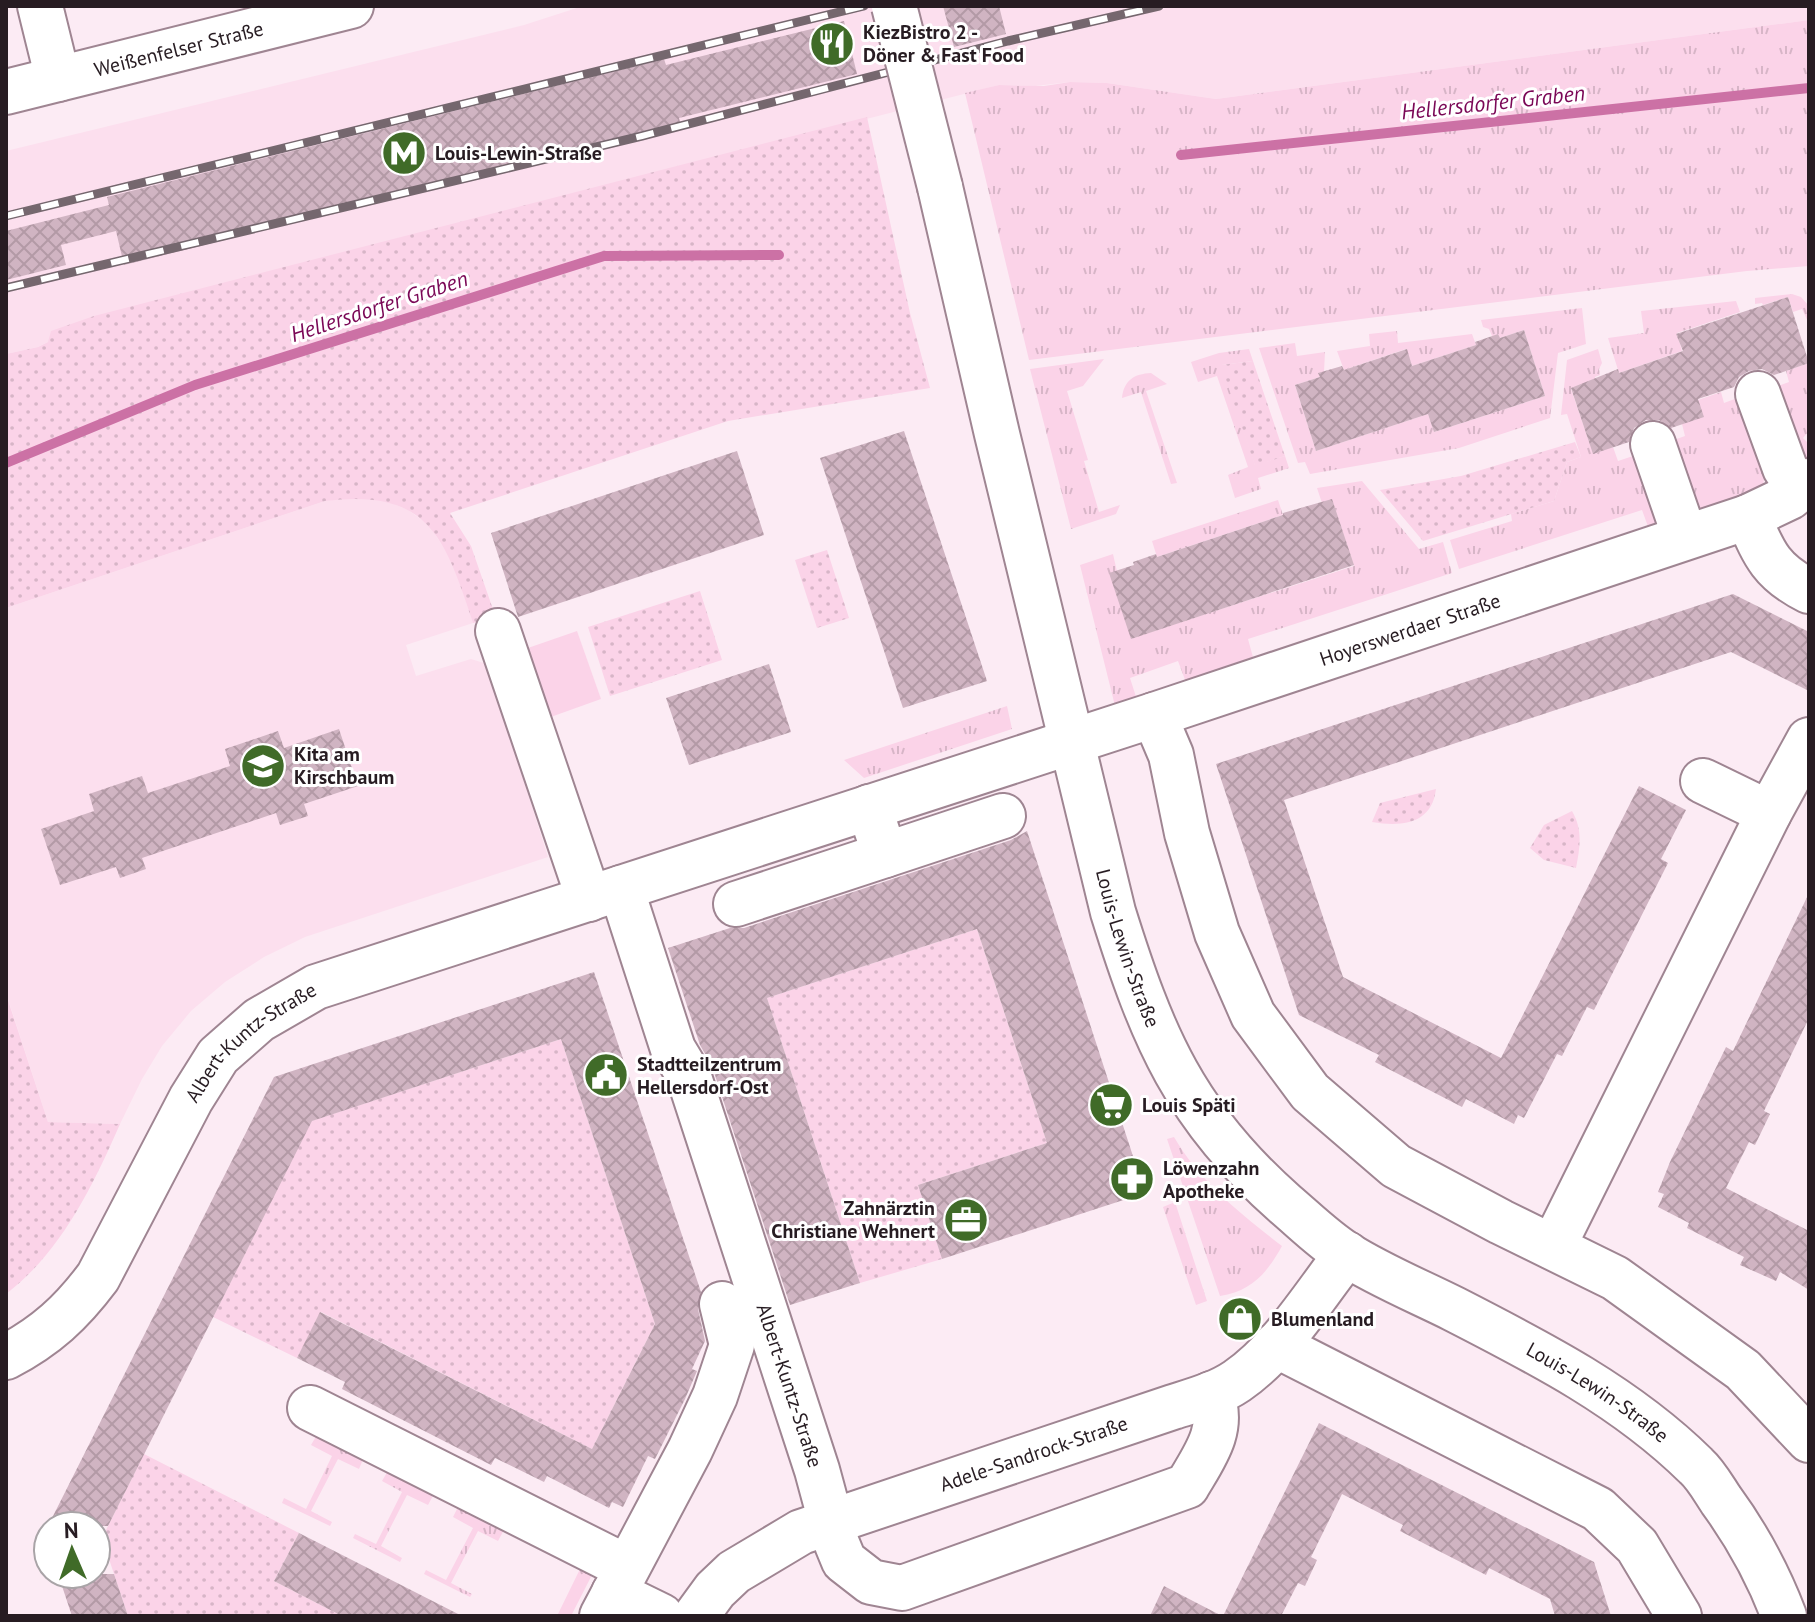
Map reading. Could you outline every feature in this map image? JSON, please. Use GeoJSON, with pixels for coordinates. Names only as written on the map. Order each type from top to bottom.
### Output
{"type":"FeatureCollection","features":[{"type":"Feature","properties":{"kind":"street"},"geometry":{"type":"LineString","coordinates":[[40,6],[58,79]]}},
{"type":"Feature","properties":{"kind":"street","name":"Weißenfelser Straße"},"geometry":{"type":"LineString","coordinates":[[6,92],[351,6]]}},
{"type":"Feature","properties":{"kind":"street","name":"Louis-Lewin-Straße"},"geometry":{"type":"LineString","coordinates":[[894,6],[1113,912],[1134,981],[1178,1078],[1210,1127],[1255,1177],[1347,1254],[1549,1357],[1628,1407],[1698,1467],[1749,1540],[1769,1575],[1784,1616]]}},
{"type":"Feature","properties":{"kind":"street"},"geometry":{"type":"LineString","coordinates":[[1758,394],[1785,468],[1804,486]]}},
{"type":"Feature","properties":{"kind":"street"},"geometry":{"type":"LineString","coordinates":[[1653,444],[1685,537]]}},
{"type":"Feature","properties":{"kind":"street","name":"Hoyerswerdaer Straße"},"geometry":{"type":"LineString","coordinates":[[1071,741],[1748,517],[1804,486]]}},
{"type":"Feature","properties":{"kind":"street"},"geometry":{"type":"LineString","coordinates":[[1748,517],[1763,553],[1775,569],[1790,582],[1809,591]]}},
{"type":"Feature","properties":{"kind":"street"},"geometry":{"type":"LineString","coordinates":[[498,631],[605,894]]}},
{"type":"Feature","properties":{"kind":"street"},"geometry":{"type":"LineString","coordinates":[[1154,715],[1171,755],[1187,833],[1217,933],[1253,1015],[1310,1092],[1396,1166],[1615,1278],[1743,1370],[1809,1440]]}},
{"type":"Feature","properties":{"kind":"street","name":"Albert-Kuntz-Straße"},"geometry":{"type":"LineString","coordinates":[[6,1357],[50,1330],[79,1303],[98,1277],[191,1099],[218,1056],[259,1020],[316,987],[1071,741]]}},
{"type":"Feature","properties":{"kind":"street"},"geometry":{"type":"LineString","coordinates":[[1553,1247],[1769,813],[1808,741]]}},
{"type":"Feature","properties":{"kind":"street"},"geometry":{"type":"LineString","coordinates":[[1703,781],[1769,813]]}},
{"type":"Feature","properties":{"kind":"street"},"geometry":{"type":"LineString","coordinates":[[869,807],[885,855]]}},
{"type":"Feature","properties":{"kind":"street"},"geometry":{"type":"LineString","coordinates":[[736,904],[1003,816]]}},
{"type":"Feature","properties":{"kind":"street","name":"Albert-Kuntz-Straße"},"geometry":{"type":"LineString","coordinates":[[605,894],[673,1049],[688,1074],[844,1561],[871,1582],[902,1588],[1187,1486],[1215,1437],[1217,1408],[1211,1394]]}},
{"type":"Feature","properties":{"kind":"street","name":"Adele-Sandrock-Straße"},"geometry":{"type":"LineString","coordinates":[[696,1616],[715,1590],[734,1572],[801,1532],[1211,1394],[1244,1375],[1276,1345],[1347,1254]]}},
{"type":"Feature","properties":{"kind":"street"},"geometry":{"type":"LineString","coordinates":[[614,1592],[690,1450],[715,1396],[732,1345],[722,1304]]}},
{"type":"Feature","properties":{"kind":"street"},"geometry":{"type":"LineString","coordinates":[[1276,1345],[1598,1509],[1637,1546],[1679,1616]]}},
{"type":"Feature","properties":{"kind":"street"},"geometry":{"type":"LineString","coordinates":[[310,1408],[614,1592],[661,1616]]}},
{"type":"Feature","properties":{"kind":"shaded area"},"geometry":{"type":"Polygon","coordinates":[[[583,6],[1809,6],[1809,20],[1216,99],[1107,83],[999,85],[395,240],[6,354],[6,151],[524,25],[583,6]]]}},
{"type":"Feature","properties":{"kind":"shaded area","name":"Kita am Kirschbaum"},"geometry":{"type":"Polygon","coordinates":[[[354,497],[387,501],[408,510],[429,525],[453,562],[473,623],[406,645],[416,676],[471,659],[487,664],[548,857],[305,937],[264,957],[225,982],[191,1011],[162,1046],[120,1124],[48,1122],[6,993],[6,608],[325,501],[354,497]]]}},
{"type":"Feature","properties":{"kind":"green space"},"geometry":{"type":"Polygon","coordinates":[[[1809,20],[1809,266],[1747,271],[1029,360],[965,93],[999,85],[1044,86],[1070,82],[1107,83],[1216,99],[1809,20]]]}},
{"type":"Feature","properties":{"kind":"green space"},"geometry":{"type":"Polygon","coordinates":[[[867,117],[910,313],[930,388],[728,421],[450,513],[471,546],[496,618],[473,623],[453,566],[428,525],[410,511],[388,503],[360,499],[325,501],[6,608],[6,354],[38,347],[48,342],[51,331],[94,316],[867,117]]]}},
{"type":"Feature","properties":{"kind":"green space"},"geometry":{"type":"Polygon","coordinates":[[[1792,294],[1801,297],[1809,306],[1809,324],[1802,309],[1793,312],[1788,297],[1763,305],[1755,304],[1755,298],[1792,294]]]}},
{"type":"Feature","properties":{"kind":"green space"},"geometry":{"type":"Polygon","coordinates":[[[1736,301],[1740,312],[1677,333],[1682,351],[1619,373],[1608,338],[1644,333],[1641,311],[1736,301]]]}},
{"type":"Feature","properties":{"kind":"green space"},"geometry":{"type":"Polygon","coordinates":[[[1582,308],[1586,344],[1558,353],[1550,418],[1459,448],[1310,474],[1305,462],[1298,463],[1259,348],[1295,343],[1297,356],[1325,352],[1324,372],[1319,374],[1320,377],[1295,385],[1316,451],[1428,414],[1434,432],[1545,396],[1524,330],[1500,338],[1492,336],[1481,320],[1582,308]]]}},
{"type":"Feature","properties":{"kind":"green space"},"geometry":{"type":"Polygon","coordinates":[[[1397,331],[1398,343],[1472,334],[1476,345],[1412,366],[1406,349],[1344,370],[1337,351],[1370,346],[1369,334],[1397,331]]]}},
{"type":"Feature","properties":{"kind":"green space"},"geometry":{"type":"Polygon","coordinates":[[[1249,349],[1253,361],[1222,365],[1255,465],[1285,456],[1289,468],[1258,478],[1261,489],[1235,498],[1228,475],[1248,467],[1217,376],[1198,382],[1191,362],[1219,353],[1249,349]]]}},
{"type":"Feature","properties":{"kind":"green space"},"geometry":{"type":"Polygon","coordinates":[[[1598,349],[1602,363],[1600,375],[1571,389],[1593,453],[1613,447],[1618,461],[1639,454],[1659,511],[1657,530],[1650,532],[1642,510],[1459,569],[1450,540],[1512,521],[1511,514],[1554,501],[1567,462],[1581,457],[1567,414],[1561,415],[1567,360],[1598,349]]]}},
{"type":"Feature","properties":{"kind":"green space"},"geometry":{"type":"Polygon","coordinates":[[[1104,359],[1083,386],[1067,391],[1088,460],[1084,461],[1099,512],[1120,505],[1116,514],[1071,529],[1030,369],[1104,359]]]}},
{"type":"Feature","properties":{"kind":"green space"},"geometry":{"type":"Polygon","coordinates":[[[1253,361],[1285,456],[1255,466],[1221,365],[1253,361]]]}},
{"type":"Feature","properties":{"kind":"green space"},"geometry":{"type":"Polygon","coordinates":[[[1809,363],[1809,431],[1803,438],[1809,444],[1809,459],[1794,455],[1770,389],[1789,382],[1786,371],[1809,363]]]}},
{"type":"Feature","properties":{"kind":"green space"},"geometry":{"type":"Polygon","coordinates":[[[1151,373],[1167,384],[1146,391],[1177,483],[1171,484],[1141,392],[1122,398],[1131,379],[1151,373]]]}},
{"type":"Feature","properties":{"kind":"green space"},"geometry":{"type":"Polygon","coordinates":[[[1721,392],[1724,403],[1740,397],[1765,474],[1761,496],[1702,516],[1665,443],[1685,436],[1682,424],[1698,400],[1721,392]]]}},
{"type":"Feature","properties":{"kind":"green space"},"geometry":{"type":"Polygon","coordinates":[[[1575,442],[1581,457],[1567,462],[1554,501],[1423,541],[1380,490],[1461,476],[1575,442]]]}},
{"type":"Feature","properties":{"kind":"green space"},"geometry":{"type":"Polygon","coordinates":[[[1362,481],[1419,549],[1443,542],[1452,573],[1248,639],[1254,661],[1187,685],[1178,661],[1130,678],[1138,703],[1116,710],[1080,565],[1113,554],[1132,638],[1354,566],[1332,500],[1322,503],[1317,488],[1362,481]]]}},
{"type":"Feature","properties":{"kind":"green space"},"geometry":{"type":"Polygon","coordinates":[[[1278,500],[1283,515],[1157,557],[1152,541],[1278,500]]]}},
{"type":"Feature","properties":{"kind":"green space"},"geometry":{"type":"Polygon","coordinates":[[[827,550],[849,618],[817,628],[795,560],[827,550]]]}},
{"type":"Feature","properties":{"kind":"green space"},"geometry":{"type":"Polygon","coordinates":[[[700,591],[722,660],[610,696],[588,627],[700,591]]]}},
{"type":"Feature","properties":{"kind":"green space"},"geometry":{"type":"Polygon","coordinates":[[[577,631],[601,699],[548,718],[525,649],[577,631]]]}},
{"type":"Feature","properties":{"kind":"green space"},"geometry":{"type":"Polygon","coordinates":[[[1007,706],[1012,729],[864,778],[844,760],[1007,706]]]}},
{"type":"Feature","properties":{"kind":"green space"},"geometry":{"type":"Polygon","coordinates":[[[1436,789],[1429,810],[1422,816],[1404,823],[1372,822],[1380,803],[1436,789]]]}},
{"type":"Feature","properties":{"kind":"green space"},"geometry":{"type":"Polygon","coordinates":[[[1572,811],[1579,832],[1576,868],[1544,860],[1530,848],[1544,825],[1572,811]]]}},
{"type":"Feature","properties":{"kind":"green space"},"geometry":{"type":"Polygon","coordinates":[[[977,929],[1047,1143],[918,1185],[942,1259],[860,1283],[767,998],[977,929]]]}},
{"type":"Feature","properties":{"kind":"green space"},"geometry":{"type":"Polygon","coordinates":[[[6,994],[48,1122],[120,1124],[74,1216],[43,1258],[6,1294],[6,994]]]}},
{"type":"Feature","properties":{"kind":"green space"},"geometry":{"type":"Polygon","coordinates":[[[561,1039],[655,1324],[592,1449],[321,1312],[297,1358],[213,1317],[311,1121],[561,1039]]]}},
{"type":"Feature","properties":{"kind":"green space"},"geometry":{"type":"Polygon","coordinates":[[[1174,1137],[1209,1183],[1282,1246],[1257,1279],[1231,1294],[1220,1296],[1167,1139],[1174,1137]]]}},
{"type":"Feature","properties":{"kind":"green space"},"geometry":{"type":"Polygon","coordinates":[[[1175,1202],[1207,1301],[1196,1305],[1163,1207],[1175,1202]]]}},
{"type":"Feature","properties":{"kind":"green space"},"geometry":{"type":"Polygon","coordinates":[[[318,1433],[364,1457],[359,1469],[338,1459],[311,1511],[332,1522],[330,1526],[282,1503],[284,1498],[306,1509],[332,1456],[311,1445],[318,1433]]]}},
{"type":"Feature","properties":{"kind":"green space"},"geometry":{"type":"Polygon","coordinates":[[[144,1454],[299,1533],[274,1581],[342,1616],[128,1616],[112,1568],[112,1518],[144,1454]]]}},
{"type":"Feature","properties":{"kind":"green space"},"geometry":{"type":"Polygon","coordinates":[[[389,1469],[435,1492],[428,1505],[407,1495],[381,1546],[402,1558],[400,1562],[353,1538],[355,1534],[376,1544],[402,1492],[382,1481],[389,1469]]]}},
{"type":"Feature","properties":{"kind":"green space"},"geometry":{"type":"Polygon","coordinates":[[[459,1505],[505,1528],[498,1541],[478,1531],[451,1583],[472,1594],[470,1597],[424,1574],[426,1570],[446,1580],[473,1528],[453,1517],[459,1505]]]}},
{"type":"Feature","properties":{"kind":"green space"},"geometry":{"type":"Polygon","coordinates":[[[581,1567],[595,1569],[571,1616],[557,1616],[581,1567]]]}},
{"type":"Feature","properties":{"kind":"building"},"geometry":{"type":"Polygon","coordinates":[[[943,6],[999,6],[1006,34],[954,47],[943,6]]]}},
{"type":"Feature","properties":{"kind":"building"},"geometry":{"type":"Polygon","coordinates":[[[844,21],[857,74],[679,118],[681,126],[124,265],[116,231],[61,245],[66,265],[6,280],[6,231],[109,205],[107,197],[664,59],[666,65],[844,21]]]}},
{"type":"Feature","properties":{"kind":"building"},"geometry":{"type":"Polygon","coordinates":[[[1788,297],[1809,363],[1774,375],[1762,369],[1749,371],[1739,377],[1734,387],[1698,399],[1704,417],[1671,428],[1659,420],[1646,420],[1634,428],[1629,442],[1593,454],[1571,388],[1618,369],[1619,373],[1683,351],[1676,334],[1788,297]]]}},
{"type":"Feature","properties":{"kind":"building"},"geometry":{"type":"Polygon","coordinates":[[[1524,330],[1545,396],[1434,432],[1428,414],[1316,451],[1295,385],[1320,377],[1318,373],[1342,366],[1344,370],[1407,349],[1412,366],[1476,345],[1475,342],[1498,334],[1500,338],[1524,330]]]}},
{"type":"Feature","properties":{"kind":"building"},"geometry":{"type":"Polygon","coordinates":[[[904,431],[987,681],[903,708],[820,458],[904,431]]]}},
{"type":"Feature","properties":{"kind":"building"},"geometry":{"type":"Polygon","coordinates":[[[737,451],[764,535],[518,617],[491,533],[737,451]]]}},
{"type":"Feature","properties":{"kind":"building"},"geometry":{"type":"Polygon","coordinates":[[[1332,499],[1354,565],[1131,639],[1109,573],[1156,554],[1157,557],[1332,499]]]}},
{"type":"Feature","properties":{"kind":"building"},"geometry":{"type":"Polygon","coordinates":[[[1733,594],[1809,632],[1809,691],[1731,652],[1284,800],[1343,977],[1501,1058],[1639,786],[1686,810],[1661,859],[1668,863],[1594,1010],[1587,1007],[1562,1056],[1557,1054],[1524,1118],[1518,1115],[1514,1124],[1466,1099],[1462,1107],[1375,1062],[1379,1055],[1299,1015],[1216,764],[1733,594]]]}},
{"type":"Feature","properties":{"kind":"building"},"geometry":{"type":"Polygon","coordinates":[[[769,664],[791,732],[689,765],[666,698],[769,664]]]}},
{"type":"Feature","properties":{"kind":"building"},"geometry":{"type":"Polygon","coordinates":[[[339,729],[358,786],[304,804],[308,816],[280,825],[276,813],[142,858],[146,869],[120,878],[116,867],[60,885],[41,829],[94,811],[89,794],[142,776],[148,793],[230,766],[225,749],[278,731],[284,748],[339,729]]]}},
{"type":"Feature","properties":{"kind":"building"},"geometry":{"type":"Polygon","coordinates":[[[1027,831],[1145,1193],[942,1259],[918,1185],[1047,1143],[977,929],[767,998],[860,1283],[790,1305],[712,1066],[700,1045],[668,948],[730,928],[744,928],[1011,840],[1027,831]]]}},
{"type":"Feature","properties":{"kind":"building"},"geometry":{"type":"Polygon","coordinates":[[[1809,893],[1809,1018],[1764,1111],[1770,1114],[1755,1145],[1749,1142],[1726,1188],[1809,1231],[1809,1290],[1780,1272],[1776,1281],[1740,1265],[1744,1257],[1687,1228],[1689,1223],[1658,1207],[1664,1194],[1658,1192],[1726,1047],[1733,1051],[1809,893]]]}},
{"type":"Feature","properties":{"kind":"building"},"geometry":{"type":"Polygon","coordinates":[[[594,972],[701,1292],[698,1309],[705,1341],[692,1369],[697,1371],[685,1399],[655,1459],[648,1456],[623,1507],[612,1502],[609,1508],[547,1476],[544,1482],[495,1458],[491,1465],[342,1389],[345,1382],[297,1358],[320,1312],[592,1449],[655,1324],[561,1039],[312,1121],[112,1518],[112,1510],[56,1510],[274,1077],[594,972]]]}},
{"type":"Feature","properties":{"kind":"building"},"geometry":{"type":"Polygon","coordinates":[[[1319,1423],[1594,1562],[1611,1616],[1555,1616],[1550,1599],[1489,1568],[1486,1575],[1400,1531],[1403,1525],[1342,1494],[1311,1557],[1317,1560],[1305,1586],[1298,1583],[1281,1616],[1223,1616],[1319,1423]]]}},
{"type":"Feature","properties":{"kind":"building"},"geometry":{"type":"Polygon","coordinates":[[[299,1533],[462,1616],[342,1616],[274,1581],[299,1533]]]}},
{"type":"Feature","properties":{"kind":"building"},"geometry":{"type":"Polygon","coordinates":[[[114,1574],[128,1616],[72,1616],[63,1590],[112,1590],[114,1574]]]}},
{"type":"Feature","properties":{"kind":"building"},"geometry":{"type":"Polygon","coordinates":[[[1164,1586],[1222,1616],[1150,1616],[1164,1586]]]}},
{"type":"Feature","properties":{"kind":"waterway","name":"Hellersdorfer Graben"},"geometry":{"type":"LineString","coordinates":[[1181,155],[1809,88]]}},
{"type":"Feature","properties":{"kind":"waterway","name":"Hellersdorfer Graben"},"geometry":{"type":"LineString","coordinates":[[6,463],[195,385],[604,256],[779,255]]}},
{"type":"Feature","properties":{"kind":"railway"},"geometry":{"type":"LineString","coordinates":[[6,216],[864,6]]}},
{"type":"Feature","properties":{"kind":"railway"},"geometry":{"type":"LineString","coordinates":[[6,288],[642,136],[1008,41],[1159,6]]}},
{"type":"Feature","properties":{"kind":"place","name":"KiezBistro 2 - Döner & Fast Food"},"geometry":{"type":"Point","coordinates":[832,44]}},
{"type":"Feature","properties":{"kind":"place","name":"Louis-Lewin-Straße"},"geometry":{"type":"Point","coordinates":[404,153]}},
{"type":"Feature","properties":{"kind":"place","name":"Kita am Kirschbaum"},"geometry":{"type":"Point","coordinates":[263,766]}},
{"type":"Feature","properties":{"kind":"place","name":"Stadtteilzentrum Hellersdorf-Ost"},"geometry":{"type":"Point","coordinates":[606,1075]}},
{"type":"Feature","properties":{"kind":"place","name":"Louis Späti"},"geometry":{"type":"Point","coordinates":[1111,1105]}},
{"type":"Feature","properties":{"kind":"place","name":"Löwenzahn Apotheke"},"geometry":{"type":"Point","coordinates":[1132,1179]}},
{"type":"Feature","properties":{"kind":"place","name":"Zahnärztin Christiane Wehnert"},"geometry":{"type":"Point","coordinates":[966,1220]}},
{"type":"Feature","properties":{"kind":"place","name":"Blumenland"},"geometry":{"type":"Point","coordinates":[1240,1319]}}]}
